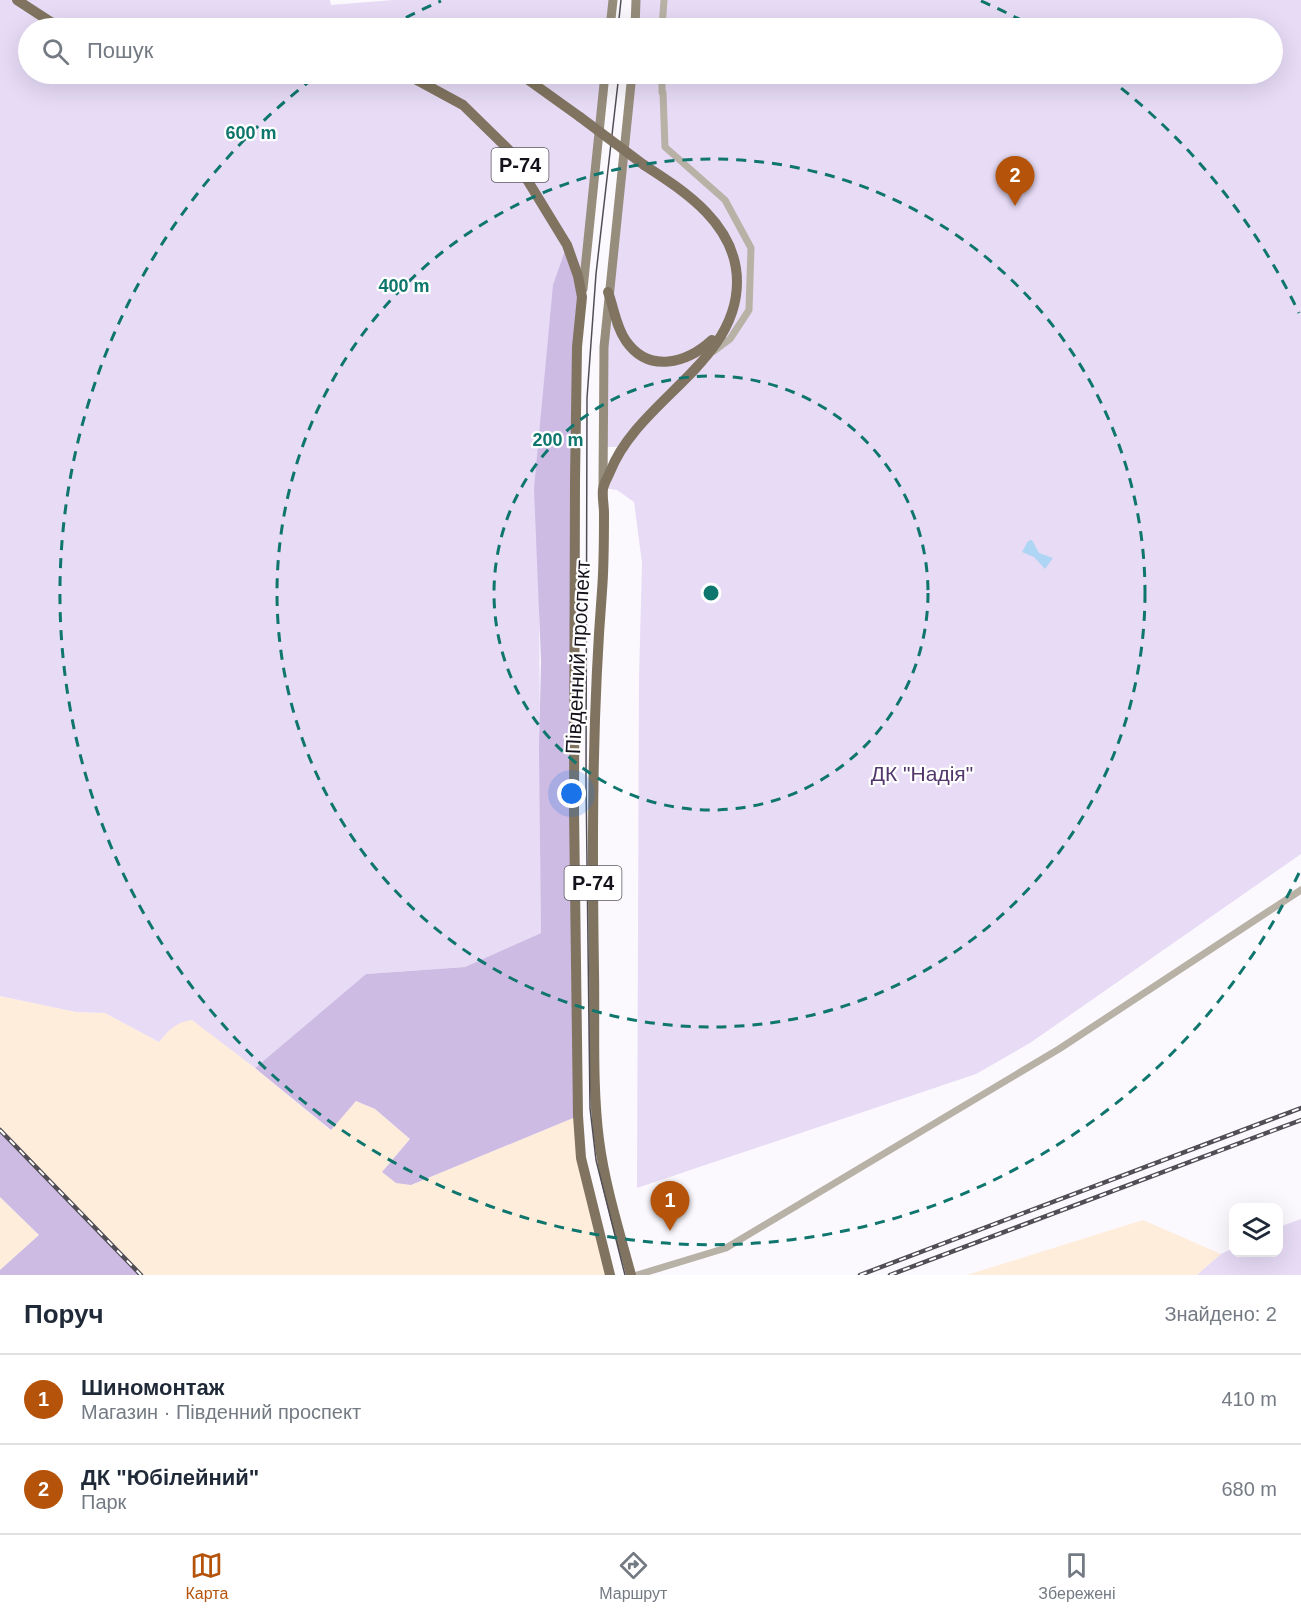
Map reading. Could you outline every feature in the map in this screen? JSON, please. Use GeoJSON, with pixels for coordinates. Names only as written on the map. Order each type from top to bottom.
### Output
{"type":"FeatureCollection","features":[{"type":"Feature","properties":{"kind":"main road"},"geometry":{"type":"LineString","coordinates":[[17,0],[45,18]]}},
{"type":"Feature","properties":{"kind":"main road"},"geometry":{"type":"LineString","coordinates":[[611,18],[613,0]]}},
{"type":"Feature","properties":{"kind":"main road"},"geometry":{"type":"LineString","coordinates":[[635,18],[636,0]]}},
{"type":"Feature","properties":{"kind":"main road","name":"Р-74"},"geometry":{"type":"LineString","coordinates":[[424,84],[463,105],[509,150],[567,245],[578,276],[582,297]]}},
{"type":"Feature","properties":{"kind":"main road","name":"Р-74"},"geometry":{"type":"LineString","coordinates":[[534,84],[701,206],[725,236],[736,269],[736,304],[732,318],[704,358],[639,423],[621,447],[603,488]]}},
{"type":"Feature","properties":{"kind":"main road","name":"Південний проспект"},"geometry":{"type":"LineString","coordinates":[[604,84],[577,347],[574,810],[578,1116],[583,1167],[610,1275]]}},
{"type":"Feature","properties":{"kind":"main road","name":"Південний проспект"},"geometry":{"type":"LineString","coordinates":[[631,84],[604,347],[602,588],[596,662],[591,807],[596,1102],[602,1163],[631,1275]]}},
{"type":"Feature","properties":{"kind":"main road"},"geometry":{"type":"LineString","coordinates":[[608,292],[626,341],[636,351],[653,361],[667,363],[689,358],[715,338],[732,318]]}},
{"type":"Feature","properties":{"kind":"street"},"geometry":{"type":"LineString","coordinates":[[663,18],[664,0]]}},
{"type":"Feature","properties":{"kind":"street"},"geometry":{"type":"LineString","coordinates":[[663,84],[665,147],[725,200],[751,248],[749,310],[730,339],[704,358]]}},
{"type":"Feature","properties":{"kind":"street"},"geometry":{"type":"LineString","coordinates":[[637,1275],[726,1248],[1059,1049],[1301,890]]}},
{"type":"Feature","properties":{"kind":"shaded area"},"geometry":{"type":"Polygon","coordinates":[[[567,245],[578,276],[578,1116],[411,1185],[396,1183],[382,1172],[410,1139],[375,1109],[356,1101],[331,1130],[255,1068],[366,974],[465,967],[541,933],[539,747],[541,661],[534,488],[553,285],[567,245]]]}},
{"type":"Feature","properties":{"kind":"shaded area"},"geometry":{"type":"Polygon","coordinates":[[[0,996],[76,1012],[105,1013],[159,1042],[170,1028],[181,1021],[192,1020],[204,1026],[330,1130],[356,1101],[375,1109],[410,1139],[382,1172],[411,1185],[578,1116],[610,1275],[141,1275],[0,1130],[0,996]]]}},
{"type":"Feature","properties":{"kind":"shaded area"},"geometry":{"type":"Polygon","coordinates":[[[0,1130],[141,1275],[0,1275],[0,1270],[39,1235],[0,1197],[0,1130]]]}},
{"type":"Feature","properties":{"kind":"shaded area"},"geometry":{"type":"Polygon","coordinates":[[[0,1197],[39,1235],[0,1270],[0,1197]]]}},
{"type":"Feature","properties":{"kind":"shaded area"},"geometry":{"type":"Polygon","coordinates":[[[1143,1220],[1221,1254],[1197,1275],[967,1275],[1143,1220]]]}},
{"type":"Feature","properties":{"kind":"green space"},"geometry":{"type":"Polygon","coordinates":[[[0,0],[330,0],[331,5],[393,0],[613,0],[611,18],[18,18],[18,84],[604,84],[582,297],[539,576],[541,933],[465,967],[366,974],[255,1068],[192,1020],[173,1027],[159,1042],[105,1013],[76,1012],[0,996],[0,0]]]}},
{"type":"Feature","properties":{"kind":"green space","name":"ДК \"Надія\""},"geometry":{"type":"Polygon","coordinates":[[[636,0],[1301,0],[1301,854],[1030,1043],[976,1074],[637,1188],[639,678],[642,563],[634,502],[617,490],[603,488],[620,447],[603,447],[604,347],[631,84],[1283,84],[1283,18],[635,18],[636,0]]]}},
{"type":"Feature","properties":{"kind":"green space"},"geometry":{"type":"Polygon","coordinates":[[[1301,1219],[1301,1275],[1197,1275],[1229,1250],[1229,1257],[1283,1257],[1283,1226],[1301,1219]]]}},
{"type":"Feature","properties":{"kind":"water"},"geometry":{"type":"Polygon","coordinates":[[[1032,540],[1039,553],[1053,558],[1045,569],[1034,557],[1022,552],[1028,541],[1032,540]]]}},
{"type":"Feature","properties":{"kind":"tram line"},"geometry":{"type":"LineString","coordinates":[[619,18],[621,0]]}},
{"type":"Feature","properties":{"kind":"tram line"},"geometry":{"type":"LineString","coordinates":[[618,84],[596,274],[587,398],[586,780],[590,1108],[596,1160],[625,1275]]}},
{"type":"Feature","properties":{"kind":"railway"},"geometry":{"type":"LineString","coordinates":[[860,1275],[1301,1108]]}},
{"type":"Feature","properties":{"kind":"railway"},"geometry":{"type":"LineString","coordinates":[[890,1275],[1301,1120]]}},
{"type":"Feature","properties":{"kind":"railway"},"geometry":{"type":"LineString","coordinates":[[0,1130],[141,1275]]}},
{"type":"Feature","properties":{"kind":"place","name":"ДК \"Юбілейний\""},"geometry":{"type":"Point","coordinates":[1015,206]}},
{"type":"Feature","properties":{"kind":"place","name":"Шиномонтаж"},"geometry":{"type":"Point","coordinates":[670,1231]}}]}
